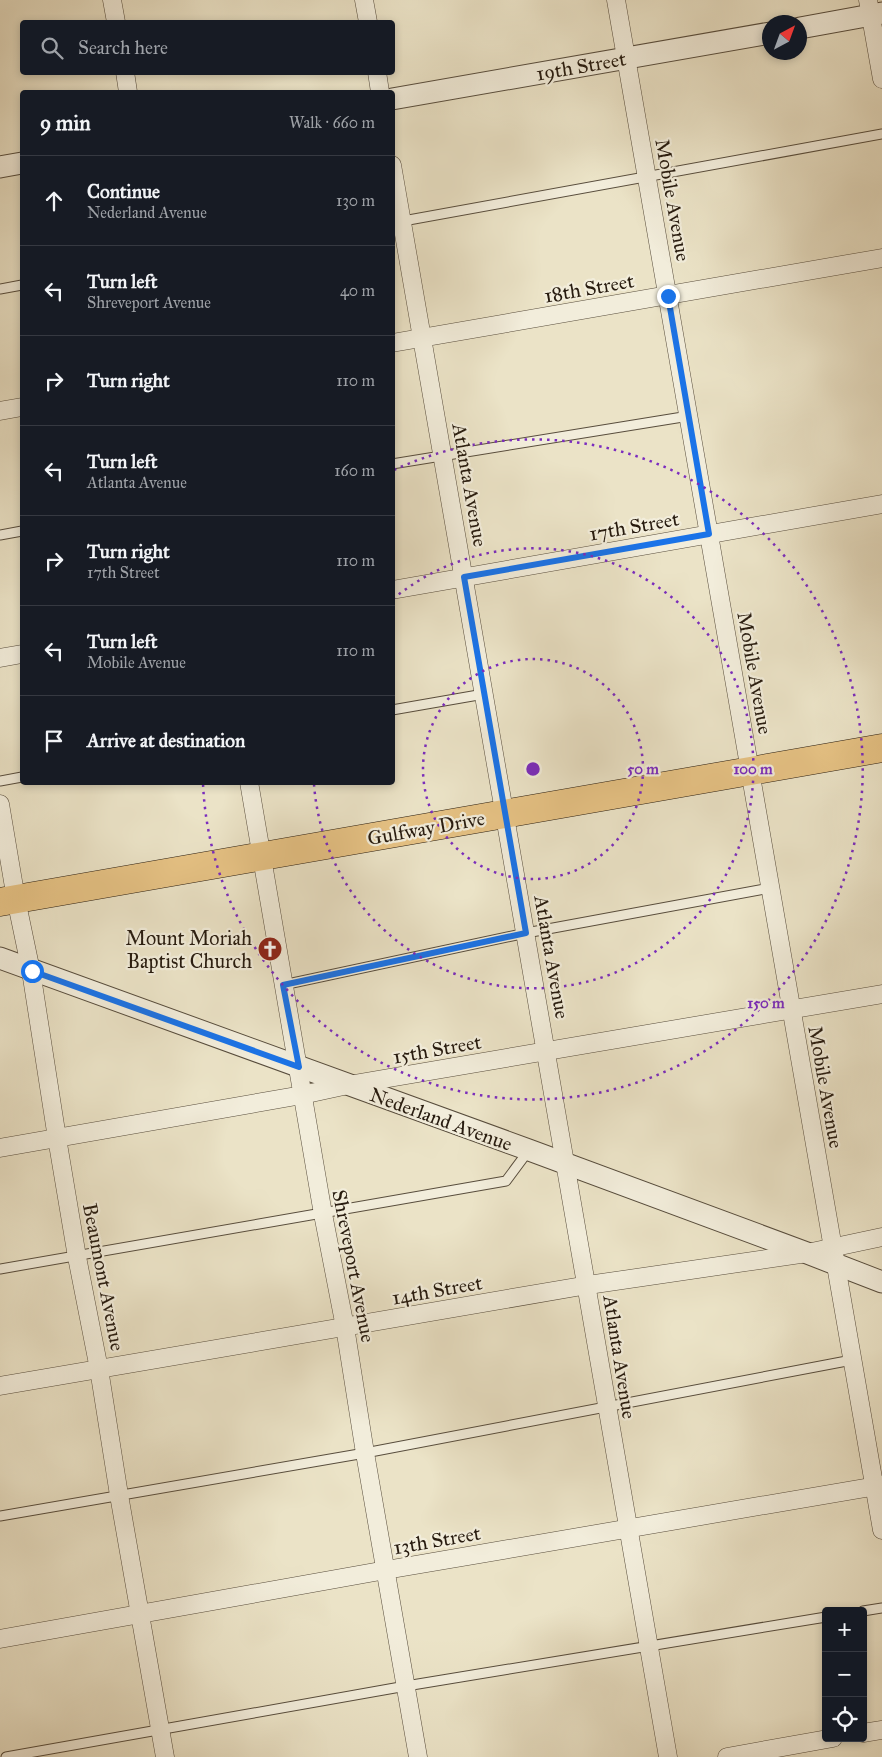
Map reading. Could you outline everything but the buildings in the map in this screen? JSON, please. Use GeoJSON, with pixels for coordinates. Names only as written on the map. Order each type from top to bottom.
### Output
{"type":"FeatureCollection","features":[{"type":"Feature","properties":{"kind":"main road","name":"Gulfway Drive"},"geometry":{"type":"LineString","coordinates":[[8,901],[882,748]]}},
{"type":"Feature","properties":{"kind":"street"},"geometry":{"type":"LineString","coordinates":[[112,0],[116,20]]}},
{"type":"Feature","properties":{"kind":"street"},"geometry":{"type":"LineString","coordinates":[[364,0],[368,20]]}},
{"type":"Feature","properties":{"kind":"street","name":"Mobile Avenue"},"geometry":{"type":"LineString","coordinates":[[616,0],[790,1010],[852,1360],[878,1485],[882,1530]]}},
{"type":"Feature","properties":{"kind":"street"},"geometry":{"type":"LineString","coordinates":[[807,26],[874,10],[882,80]]}},
{"type":"Feature","properties":{"kind":"street","name":"19th Street"},"geometry":{"type":"LineString","coordinates":[[395,98],[762,34]]}},
{"type":"Feature","properties":{"kind":"street"},"geometry":{"type":"LineString","coordinates":[[125,75],[128,90]]}},
{"type":"Feature","properties":{"kind":"street"},"geometry":{"type":"LineString","coordinates":[[377,75],[380,90]]}},
{"type":"Feature","properties":{"kind":"street"},"geometry":{"type":"LineString","coordinates":[[0,167],[20,164]]}},
{"type":"Feature","properties":{"kind":"street","name":"Atlanta Avenue"},"geometry":{"type":"LineString","coordinates":[[395,199],[397,222],[423,338],[668,1757]]}},
{"type":"Feature","properties":{"kind":"street","name":"18th Street"},"geometry":{"type":"LineString","coordinates":[[395,343],[882,258]]}},
{"type":"Feature","properties":{"kind":"street"},"geometry":{"type":"LineString","coordinates":[[0,411],[20,407]]}},
{"type":"Feature","properties":{"kind":"street","name":"17th Street"},"geometry":{"type":"LineString","coordinates":[[395,589],[882,504]]}},
{"type":"Feature","properties":{"kind":"street"},"geometry":{"type":"LineString","coordinates":[[0,658],[20,654]]}},
{"type":"Feature","properties":{"kind":"street","name":"Shreveport Avenue"},"geometry":{"type":"LineString","coordinates":[[250,785],[283,985],[299,1067],[302,1095],[345,1327],[418,1757]]}},
{"type":"Feature","properties":{"kind":"street","name":"Beaumont Avenue"},"geometry":{"type":"LineString","coordinates":[[0,804],[8,901],[32,971],[57,1138],[77,1256],[100,1369],[119,1495],[165,1757]]}},
{"type":"Feature","properties":{"kind":"street","name":"Nederland Avenue"},"geometry":{"type":"LineString","coordinates":[[0,958],[807,1252],[834,1256],[882,1282]]}},
{"type":"Feature","properties":{"kind":"street","name":"15th Street"},"geometry":{"type":"LineString","coordinates":[[0,1148],[302,1095],[348,1085],[882,994]]}},
{"type":"Feature","properties":{"kind":"street"},"geometry":{"type":"LineString","coordinates":[[834,1256],[882,1237]]}},
{"type":"Feature","properties":{"kind":"street","name":"14th Street"},"geometry":{"type":"LineString","coordinates":[[0,1386],[588,1285],[807,1252]]}},
{"type":"Feature","properties":{"kind":"street","name":"13th Street"},"geometry":{"type":"LineString","coordinates":[[0,1640],[386,1570],[878,1485]]}},
{"type":"Feature","properties":{"kind":"street"},"geometry":{"type":"LineString","coordinates":[[867,1732],[882,1730]]}},
{"type":"Feature","properties":{"kind":"street"},"geometry":{"type":"LineString","coordinates":[[727,1757],[822,1740]]}},
{"type":"Feature","properties":{"kind":"lane"},"geometry":{"type":"LineString","coordinates":[[397,222],[648,178],[882,134]]}},
{"type":"Feature","properties":{"kind":"lane"},"geometry":{"type":"LineString","coordinates":[[0,289],[20,286]]}},
{"type":"Feature","properties":{"kind":"lane"},"geometry":{"type":"LineString","coordinates":[[395,464],[689,416]]}},
{"type":"Feature","properties":{"kind":"lane"},"geometry":{"type":"LineString","coordinates":[[0,535],[20,531]]}},
{"type":"Feature","properties":{"kind":"lane"},"geometry":{"type":"LineString","coordinates":[[395,709],[484,694]]}},
{"type":"Feature","properties":{"kind":"lane"},"geometry":{"type":"LineString","coordinates":[[0,781],[20,777]]}},
{"type":"Feature","properties":{"kind":"lane"},"geometry":{"type":"LineString","coordinates":[[283,985],[526,933],[770,888]]}},
{"type":"Feature","properties":{"kind":"lane"},"geometry":{"type":"LineString","coordinates":[[0,1269],[506,1181],[529,1150]]}},
{"type":"Feature","properties":{"kind":"lane"},"geometry":{"type":"LineString","coordinates":[[0,1516],[365,1453],[852,1360]]}},
{"type":"Feature","properties":{"kind":"lane"},"geometry":{"type":"LineString","coordinates":[[867,1610],[882,1608]]}},
{"type":"Feature","properties":{"kind":"lane"},"geometry":{"type":"LineString","coordinates":[[6,1757],[406,1686],[822,1618]]}},
{"type":"Feature","properties":{"kind":"place","name":"Mount Moriah Baptist Church"},"geometry":{"type":"Point","coordinates":[270,949]}},
{"type":"Feature","properties":{"kind":"route"},"geometry":{"type":"LineString","coordinates":[[32,971],[299,1067],[283,985],[526,933],[464,577],[709,534],[668,296]]}}]}
